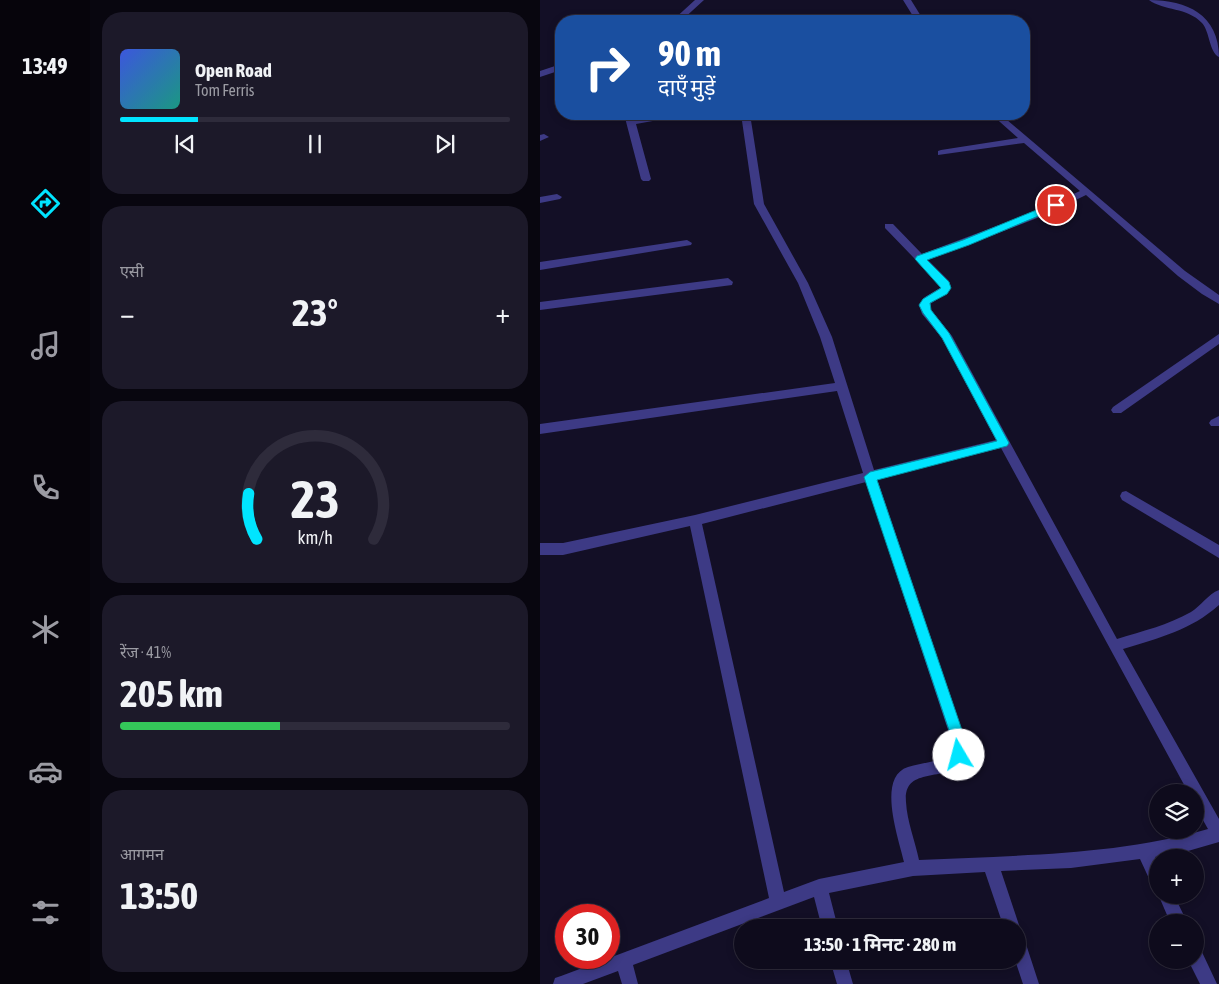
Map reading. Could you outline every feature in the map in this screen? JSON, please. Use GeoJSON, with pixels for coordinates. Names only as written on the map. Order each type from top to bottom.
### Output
{"type":"FeatureCollection","features":[{"type":"Feature","properties":{"kind":"street"},"geometry":{"type":"LineString","coordinates":[[683,15],[700,0]]}},
{"type":"Feature","properties":{"kind":"street"},"geometry":{"type":"LineString","coordinates":[[907,0],[916,15]]}},
{"type":"Feature","properties":{"kind":"street"},"geometry":{"type":"LineString","coordinates":[[1153,0],[1199,17],[1207,25],[1219,54]]}},
{"type":"Feature","properties":{"kind":"street"},"geometry":{"type":"LineString","coordinates":[[540,74],[555,69]]}},
{"type":"Feature","properties":{"kind":"street"},"geometry":{"type":"LineString","coordinates":[[631,120],[646,179]]}},
{"type":"Feature","properties":{"kind":"street"},"geometry":{"type":"LineString","coordinates":[[746,120],[759,204],[803,283],[826,337],[870,477],[958,739],[959,755],[950,764],[908,774],[900,784],[898,802],[913,868]]}},
{"type":"Feature","properties":{"kind":"street"},"geometry":{"type":"LineString","coordinates":[[1002,120],[1087,191],[1176,270],[1200,289],[1219,300]]}},
{"type":"Feature","properties":{"kind":"street"},"geometry":{"type":"LineString","coordinates":[[941,153],[1027,140]]}},
{"type":"Feature","properties":{"kind":"street"},"geometry":{"type":"LineString","coordinates":[[920,259],[1032,216],[1087,191]]}},
{"type":"Feature","properties":{"kind":"street"},"geometry":{"type":"LineString","coordinates":[[540,200],[557,197]]}},
{"type":"Feature","properties":{"kind":"street"},"geometry":{"type":"LineString","coordinates":[[561,984],[819,887],[913,868],[1071,860],[1144,851],[1181,845],[1219,834],[1114,646],[946,336],[926,311],[924,305],[926,301],[943,292],[946,288],[945,284],[889,226]]}},
{"type":"Feature","properties":{"kind":"street"},"geometry":{"type":"LineString","coordinates":[[540,266],[687,244]]}},
{"type":"Feature","properties":{"kind":"street"},"geometry":{"type":"LineString","coordinates":[[540,306],[728,282]]}},
{"type":"Feature","properties":{"kind":"street"},"geometry":{"type":"LineString","coordinates":[[1116,410],[1219,338]]}},
{"type":"Feature","properties":{"kind":"street"},"geometry":{"type":"LineString","coordinates":[[540,429],[841,386]]}},
{"type":"Feature","properties":{"kind":"street"},"geometry":{"type":"LineString","coordinates":[[540,549],[563,549],[695,520],[1004,443]]}},
{"type":"Feature","properties":{"kind":"street"},"geometry":{"type":"LineString","coordinates":[[1126,496],[1219,552]]}},
{"type":"Feature","properties":{"kind":"street"},"geometry":{"type":"LineString","coordinates":[[695,520],[778,904]]}},
{"type":"Feature","properties":{"kind":"street"},"geometry":{"type":"LineString","coordinates":[[1114,646],[1167,630],[1198,615],[1219,596]]}},
{"type":"Feature","properties":{"kind":"street"},"geometry":{"type":"LineString","coordinates":[[1144,851],[1149,861]]}},
{"type":"Feature","properties":{"kind":"street"},"geometry":{"type":"LineString","coordinates":[[991,865],[1009,919]]}},
{"type":"Feature","properties":{"kind":"street"},"geometry":{"type":"LineString","coordinates":[[819,887],[828,919]]}},
{"type":"Feature","properties":{"kind":"street"},"geometry":{"type":"LineString","coordinates":[[623,961],[630,984]]}},
{"type":"Feature","properties":{"kind":"street"},"geometry":{"type":"LineString","coordinates":[[840,969],[844,984]]}},
{"type":"Feature","properties":{"kind":"street"},"geometry":{"type":"LineString","coordinates":[[1026,969],[1031,984]]}},
{"type":"Feature","properties":{"kind":"street"},"geometry":{"type":"LineString","coordinates":[[1202,969],[1209,984]]}},
{"type":"Feature","properties":{"kind":"route"},"geometry":{"type":"LineString","coordinates":[[959,755],[958,739],[870,477],[1004,443],[946,336],[926,311],[924,305],[926,301],[930,297],[943,292],[946,288],[945,284],[920,259],[966,243],[1056,205]]}}]}
